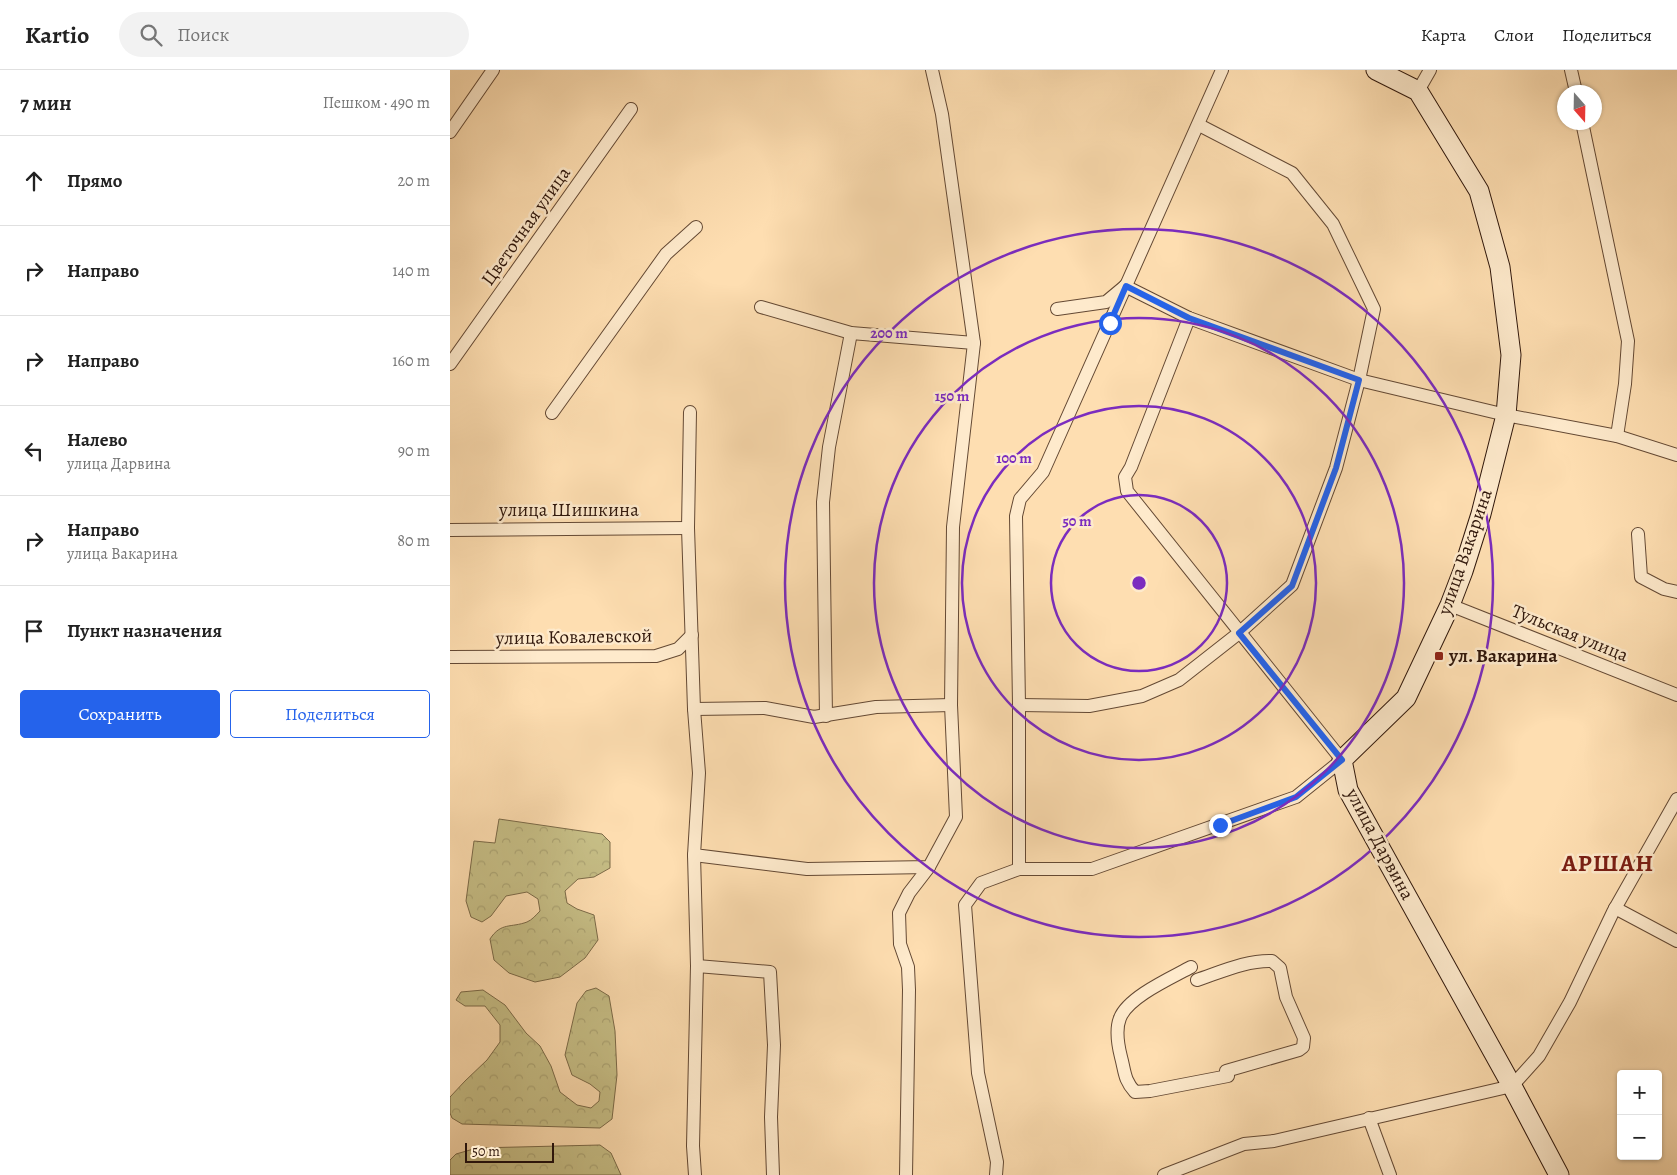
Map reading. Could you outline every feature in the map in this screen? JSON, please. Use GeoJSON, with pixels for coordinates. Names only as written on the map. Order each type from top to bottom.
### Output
{"type":"FeatureCollection","features":[{"type":"Feature","properties":{"kind":"street"},"geometry":{"type":"LineString","coordinates":[[450,132],[493,70]]}},
{"type":"Feature","properties":{"kind":"street"},"geometry":{"type":"LineString","coordinates":[[906,1175],[909,990],[908,967],[900,944],[899,913],[909,892],[929,867],[956,817],[951,704],[953,527],[974,343],[942,114],[932,70]]}},
{"type":"Feature","properties":{"kind":"street"},"geometry":{"type":"LineString","coordinates":[[996,1175],[997,1162],[978,1073],[965,906],[981,883],[1019,869],[1016,516],[1020,500],[1043,472],[1222,70]]}},
{"type":"Feature","properties":{"kind":"street"},"geometry":{"type":"LineString","coordinates":[[1376,70],[1418,91],[1430,70]]}},
{"type":"Feature","properties":{"kind":"street"},"geometry":{"type":"LineString","coordinates":[[1571,70],[1574,85]]}},
{"type":"Feature","properties":{"kind":"street","name":"улица Вакарина"},"geometry":{"type":"LineString","coordinates":[[1019,869],[1092,869],[1296,797],[1342,760],[1406,698],[1450,605],[1481,514],[1506,415],[1511,355],[1500,266],[1479,191],[1418,91]]}},
{"type":"Feature","properties":{"kind":"street","name":"Цветочная улица"},"geometry":{"type":"LineString","coordinates":[[450,364],[631,109]]}},
{"type":"Feature","properties":{"kind":"street"},"geometry":{"type":"LineString","coordinates":[[1019,705],[1088,706],[1142,696],[1179,680],[1239,633],[1292,586],[1336,468],[1359,380],[1374,309],[1333,224],[1292,174],[1199,125]]}},
{"type":"Feature","properties":{"kind":"street"},"geometry":{"type":"LineString","coordinates":[[1584,130],[1628,342],[1626,384],[1617,436]]}},
{"type":"Feature","properties":{"kind":"street"},"geometry":{"type":"LineString","coordinates":[[552,413],[666,254],[696,226]]}},
{"type":"Feature","properties":{"kind":"street"},"geometry":{"type":"LineString","coordinates":[[1057,309],[1106,302],[1126,286]]}},
{"type":"Feature","properties":{"kind":"street"},"geometry":{"type":"LineString","coordinates":[[1126,286],[1189,318],[1359,380],[1506,415],[1617,436],[1677,454]]}},
{"type":"Feature","properties":{"kind":"street"},"geometry":{"type":"LineString","coordinates":[[760,307],[851,333],[974,343]]}},
{"type":"Feature","properties":{"kind":"street","name":"улица Дарвина"},"geometry":{"type":"LineString","coordinates":[[1189,318],[1131,467],[1125,477],[1127,491],[1342,760],[1348,790],[1560,1175]]}},
{"type":"Feature","properties":{"kind":"street"},"geometry":{"type":"LineString","coordinates":[[826,716],[823,502],[829,447],[851,333]]}},
{"type":"Feature","properties":{"kind":"street"},"geometry":{"type":"LineString","coordinates":[[690,412],[688,528],[694,709],[699,772],[694,855],[696,966],[693,1146],[695,1175]]}},
{"type":"Feature","properties":{"kind":"street","name":"улица Шишкина"},"geometry":{"type":"LineString","coordinates":[[450,530],[688,528]]}},
{"type":"Feature","properties":{"kind":"street"},"geometry":{"type":"LineString","coordinates":[[1638,534],[1641,577],[1664,589],[1677,592]]}},
{"type":"Feature","properties":{"kind":"street","name":"Тульская улица"},"geometry":{"type":"LineString","coordinates":[[1450,605],[1677,695]]}},
{"type":"Feature","properties":{"kind":"street","name":"улица Ковалевской"},"geometry":{"type":"LineString","coordinates":[[450,658],[656,656],[678,649],[692,635]]}},
{"type":"Feature","properties":{"kind":"street"},"geometry":{"type":"LineString","coordinates":[[694,709],[765,708],[814,717],[876,707],[951,704]]}},
{"type":"Feature","properties":{"kind":"street"},"geometry":{"type":"LineString","coordinates":[[1164,1175],[1244,1144],[1274,1141],[1512,1086],[1539,1056],[1570,1002],[1615,908],[1677,799]]}},
{"type":"Feature","properties":{"kind":"street"},"geometry":{"type":"LineString","coordinates":[[694,855],[807,869],[929,867]]}},
{"type":"Feature","properties":{"kind":"street"},"geometry":{"type":"LineString","coordinates":[[1615,908],[1677,941]]}},
{"type":"Feature","properties":{"kind":"street"},"geometry":{"type":"LineString","coordinates":[[1191,967],[1153,988],[1125,1008],[1119,1020],[1117,1040],[1127,1083],[1135,1092],[1150,1091],[1227,1073],[1299,1050],[1303,1047],[1304,1038],[1286,998],[1280,968],[1272,961],[1262,960],[1254,962],[1197,980]]}},
{"type":"Feature","properties":{"kind":"street"},"geometry":{"type":"LineString","coordinates":[[696,966],[770,972],[774,1046],[771,1117],[773,1175]]}},
{"type":"Feature","properties":{"kind":"street"},"geometry":{"type":"LineString","coordinates":[[1369,1118],[1390,1175]]}},
{"type":"Feature","properties":{"kind":"green space"},"geometry":{"type":"Polygon","coordinates":[[[499,819],[602,834],[610,842],[610,868],[594,877],[578,879],[565,891],[567,903],[594,915],[598,940],[585,958],[560,977],[535,982],[509,973],[494,960],[490,939],[502,928],[521,924],[532,919],[540,911],[538,899],[527,892],[506,896],[491,916],[482,922],[471,917],[466,901],[474,841],[495,843],[499,819]]]}},
{"type":"Feature","properties":{"kind":"green space"},"geometry":{"type":"Polygon","coordinates":[[[596,988],[609,996],[615,1031],[617,1075],[612,1119],[600,1128],[462,1124],[452,1118],[450,1113],[450,1097],[487,1060],[500,1042],[500,1025],[485,1006],[465,1006],[456,1000],[461,992],[483,990],[505,1005],[526,1033],[540,1046],[551,1066],[560,1092],[577,1105],[591,1108],[599,1101],[600,1092],[590,1084],[572,1075],[565,1055],[577,1003],[586,991],[596,988]]]}},
{"type":"Feature","properties":{"kind":"green space"},"geometry":{"type":"Polygon","coordinates":[[[600,1145],[611,1153],[621,1175],[450,1175],[450,1160],[456,1154],[477,1148],[600,1145]]]}},
{"type":"Feature","properties":{"kind":"place","name":"ул. Вакарина"},"geometry":{"type":"Point","coordinates":[1439,656]}},
{"type":"Feature","properties":{"kind":"district","name":"АРШАН"},"geometry":{"type":"Point","coordinates":[1608,863]}},
{"type":"Feature","properties":{"kind":"route"},"geometry":{"type":"LineString","coordinates":[[1110,323],[1126,286],[1189,318],[1359,380],[1336,468],[1292,586],[1239,633],[1342,760],[1296,797],[1220,825]]}}]}
